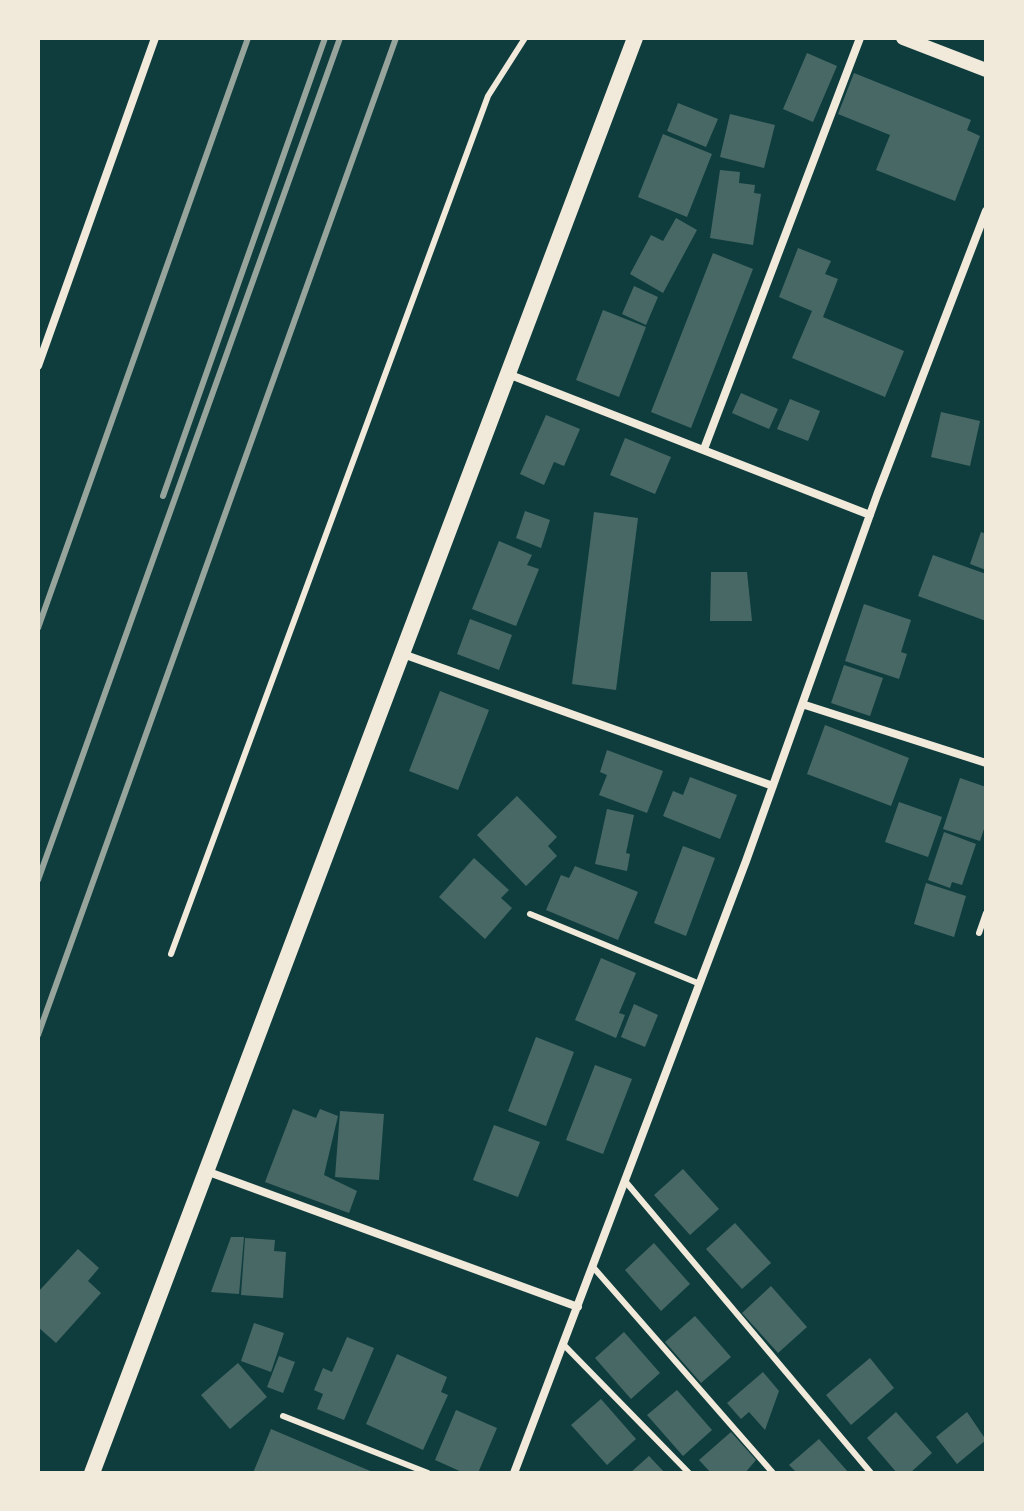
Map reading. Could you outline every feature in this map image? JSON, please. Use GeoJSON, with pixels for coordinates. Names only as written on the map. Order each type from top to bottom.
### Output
{"type":"FeatureCollection","features":[{"type":"Feature","properties":{"kind":"main road"},"geometry":{"type":"LineString","coordinates":[[92,1473],[635,38]]}},
{"type":"Feature","properties":{"kind":"street"},"geometry":{"type":"LineString","coordinates":[[38,366],[155,38]]}},
{"type":"Feature","properties":{"kind":"street"},"geometry":{"type":"LineString","coordinates":[[704,449],[860,38]]}},
{"type":"Feature","properties":{"kind":"street"},"geometry":{"type":"LineString","coordinates":[[903,38],[986,70]]}},
{"type":"Feature","properties":{"kind":"street"},"geometry":{"type":"LineString","coordinates":[[514,1473],[805,705],[870,515],[986,211]]}},
{"type":"Feature","properties":{"kind":"street"},"geometry":{"type":"LineString","coordinates":[[507,373],[870,515]]}},
{"type":"Feature","properties":{"kind":"street"},"geometry":{"type":"LineString","coordinates":[[400,653],[773,786]]}},
{"type":"Feature","properties":{"kind":"street"},"geometry":{"type":"LineString","coordinates":[[805,705],[986,763]]}},
{"type":"Feature","properties":{"kind":"street"},"geometry":{"type":"LineString","coordinates":[[206,1171],[578,1307]]}},
{"type":"Feature","properties":{"kind":"lane"},"geometry":{"type":"LineString","coordinates":[[171,954],[488,96],[525,38]]}},
{"type":"Feature","properties":{"kind":"lane"},"geometry":{"type":"LineString","coordinates":[[979,933],[986,913]]}},
{"type":"Feature","properties":{"kind":"lane"},"geometry":{"type":"LineString","coordinates":[[530,914],[700,984]]}},
{"type":"Feature","properties":{"kind":"lane"},"geometry":{"type":"LineString","coordinates":[[625,1181],[871,1473]]}},
{"type":"Feature","properties":{"kind":"lane"},"geometry":{"type":"LineString","coordinates":[[593,1267],[773,1473]]}},
{"type":"Feature","properties":{"kind":"lane"},"geometry":{"type":"LineString","coordinates":[[563,1344],[689,1473]]}},
{"type":"Feature","properties":{"kind":"lane"},"geometry":{"type":"LineString","coordinates":[[283,1416],[428,1473]]}},
{"type":"Feature","properties":{"kind":"building"},"geometry":{"type":"Polygon","coordinates":[[[807,53],[837,66],[813,122],[783,109],[807,53]]]}},
{"type":"Feature","properties":{"kind":"building"},"geometry":{"type":"Polygon","coordinates":[[[854,73],[971,120],[967,130],[980,136],[955,201],[876,170],[890,135],[838,114],[854,73]]]}},
{"type":"Feature","properties":{"kind":"building"},"geometry":{"type":"Polygon","coordinates":[[[678,103],[718,119],[706,147],[667,131],[678,103]]]}},
{"type":"Feature","properties":{"kind":"building"},"geometry":{"type":"Polygon","coordinates":[[[730,114],[775,125],[764,168],[720,157],[730,114]]]}},
{"type":"Feature","properties":{"kind":"building"},"geometry":{"type":"Polygon","coordinates":[[[663,134],[712,154],[687,217],[638,197],[663,134]]]}},
{"type":"Feature","properties":{"kind":"building"},"geometry":{"type":"Polygon","coordinates":[[[720,170],[740,172],[739,183],[755,185],[754,193],[761,194],[753,245],[710,238],[720,170]]]}},
{"type":"Feature","properties":{"kind":"building"},"geometry":{"type":"Polygon","coordinates":[[[676,218],[697,230],[663,293],[630,274],[651,235],[663,241],[676,218]]]}},
{"type":"Feature","properties":{"kind":"building"},"geometry":{"type":"Polygon","coordinates":[[[798,248],[831,261],[825,274],[838,279],[823,317],[904,351],[885,397],[792,358],[812,311],[779,297],[798,248]]]}},
{"type":"Feature","properties":{"kind":"building"},"geometry":{"type":"Polygon","coordinates":[[[713,253],[753,269],[691,428],[651,412],[713,253]]]}},
{"type":"Feature","properties":{"kind":"building"},"geometry":{"type":"Polygon","coordinates":[[[634,286],[658,297],[646,325],[622,314],[634,286]]]}},
{"type":"Feature","properties":{"kind":"building"},"geometry":{"type":"Polygon","coordinates":[[[603,310],[646,327],[619,397],[576,380],[603,310]]]}},
{"type":"Feature","properties":{"kind":"building"},"geometry":{"type":"Polygon","coordinates":[[[741,393],[778,409],[769,429],[732,413],[741,393]]]}},
{"type":"Feature","properties":{"kind":"building"},"geometry":{"type":"Polygon","coordinates":[[[790,399],[820,411],[808,441],[777,429],[790,399]]]}},
{"type":"Feature","properties":{"kind":"building"},"geometry":{"type":"Polygon","coordinates":[[[941,412],[980,421],[970,466],[931,457],[941,412]]]}},
{"type":"Feature","properties":{"kind":"building"},"geometry":{"type":"Polygon","coordinates":[[[546,415],[580,429],[564,466],[554,462],[544,485],[520,474],[546,415]]]}},
{"type":"Feature","properties":{"kind":"building"},"geometry":{"type":"Polygon","coordinates":[[[625,438],[671,457],[655,494],[610,475],[625,438]]]}},
{"type":"Feature","properties":{"kind":"building"},"geometry":{"type":"Polygon","coordinates":[[[525,511],[550,520],[541,548],[516,538],[525,511]]]}},
{"type":"Feature","properties":{"kind":"building"},"geometry":{"type":"Polygon","coordinates":[[[594,512],[638,518],[616,690],[572,684],[594,512]]]}},
{"type":"Feature","properties":{"kind":"building"},"geometry":{"type":"Polygon","coordinates":[[[981,532],[986,534],[986,570],[970,564],[981,532]]]}},
{"type":"Feature","properties":{"kind":"building"},"geometry":{"type":"Polygon","coordinates":[[[499,541],[532,555],[527,565],[539,569],[516,626],[472,609],[499,541]]]}},
{"type":"Feature","properties":{"kind":"building"},"geometry":{"type":"Polygon","coordinates":[[[933,555],[986,574],[986,621],[918,596],[933,555]]]}},
{"type":"Feature","properties":{"kind":"building"},"geometry":{"type":"Polygon","coordinates":[[[711,572],[747,572],[752,621],[710,621],[711,572]]]}},
{"type":"Feature","properties":{"kind":"building"},"geometry":{"type":"Polygon","coordinates":[[[864,604],[911,620],[901,652],[907,654],[899,679],[845,661],[864,604]]]}},
{"type":"Feature","properties":{"kind":"building"},"geometry":{"type":"Polygon","coordinates":[[[470,619],[512,635],[499,670],[457,654],[470,619]]]}},
{"type":"Feature","properties":{"kind":"building"},"geometry":{"type":"Polygon","coordinates":[[[844,665],[883,678],[870,716],[831,703],[844,665]]]}},
{"type":"Feature","properties":{"kind":"building"},"geometry":{"type":"Polygon","coordinates":[[[440,691],[489,710],[458,790],[409,771],[440,691]]]}},
{"type":"Feature","properties":{"kind":"building"},"geometry":{"type":"Polygon","coordinates":[[[825,725],[909,758],[891,806],[807,774],[825,725]]]}},
{"type":"Feature","properties":{"kind":"building"},"geometry":{"type":"Polygon","coordinates":[[[607,750],[663,771],[647,813],[599,795],[607,775],[600,772],[607,750]]]}},
{"type":"Feature","properties":{"kind":"building"},"geometry":{"type":"Polygon","coordinates":[[[690,777],[737,795],[720,839],[663,816],[673,791],[683,795],[690,777]]]}},
{"type":"Feature","properties":{"kind":"building"},"geometry":{"type":"Polygon","coordinates":[[[960,778],[986,787],[986,823],[980,841],[943,829],[960,778]]]}},
{"type":"Feature","properties":{"kind":"building"},"geometry":{"type":"Polygon","coordinates":[[[517,796],[557,837],[548,846],[557,856],[526,886],[477,835],[517,796]]]}},
{"type":"Feature","properties":{"kind":"building"},"geometry":{"type":"Polygon","coordinates":[[[899,802],[942,817],[928,857],[885,842],[899,802]]]}},
{"type":"Feature","properties":{"kind":"building"},"geometry":{"type":"Polygon","coordinates":[[[607,809],[634,815],[626,853],[630,854],[627,871],[595,864],[607,809]]]}},
{"type":"Feature","properties":{"kind":"building"},"geometry":{"type":"Polygon","coordinates":[[[944,832],[976,844],[962,885],[952,882],[950,888],[928,880],[944,832]]]}},
{"type":"Feature","properties":{"kind":"building"},"geometry":{"type":"Polygon","coordinates":[[[683,846],[715,858],[686,936],[654,923],[683,846]]]}},
{"type":"Feature","properties":{"kind":"building"},"geometry":{"type":"Polygon","coordinates":[[[474,858],[509,890],[501,898],[512,908],[485,939],[439,897],[474,858]]]}},
{"type":"Feature","properties":{"kind":"building"},"geometry":{"type":"Polygon","coordinates":[[[575,866],[638,892],[618,940],[546,910],[561,875],[569,878],[575,866]]]}},
{"type":"Feature","properties":{"kind":"building"},"geometry":{"type":"Polygon","coordinates":[[[926,883],[966,896],[954,937],[914,924],[926,883]]]}},
{"type":"Feature","properties":{"kind":"building"},"geometry":{"type":"Polygon","coordinates":[[[601,958],[636,973],[619,1013],[625,1015],[616,1038],[575,1020],[601,958]]]}},
{"type":"Feature","properties":{"kind":"building"},"geometry":{"type":"Polygon","coordinates":[[[634,1004],[658,1015],[645,1047],[621,1037],[634,1004]]]}},
{"type":"Feature","properties":{"kind":"building"},"geometry":{"type":"Polygon","coordinates":[[[536,1037],[574,1052],[546,1126],[508,1111],[536,1037]]]}},
{"type":"Feature","properties":{"kind":"building"},"geometry":{"type":"Polygon","coordinates":[[[595,1065],[632,1079],[603,1154],[566,1140],[595,1065]]]}},
{"type":"Feature","properties":{"kind":"building"},"geometry":{"type":"Polygon","coordinates":[[[293,1109],[316,1118],[320,1109],[338,1116],[324,1175],[357,1191],[349,1213],[265,1182],[293,1109]]]}},
{"type":"Feature","properties":{"kind":"building"},"geometry":{"type":"Polygon","coordinates":[[[340,1111],[384,1114],[379,1180],[335,1177],[340,1111]]]}},
{"type":"Feature","properties":{"kind":"building"},"geometry":{"type":"Polygon","coordinates":[[[494,1125],[540,1142],[518,1197],[473,1180],[494,1125]]]}},
{"type":"Feature","properties":{"kind":"building"},"geometry":{"type":"Polygon","coordinates":[[[683,1169],[719,1209],[690,1235],[654,1195],[683,1169]]]}},
{"type":"Feature","properties":{"kind":"building"},"geometry":{"type":"Polygon","coordinates":[[[735,1223],[771,1263],[742,1289],[706,1249],[735,1223]]]}},
{"type":"Feature","properties":{"kind":"building"},"geometry":{"type":"Polygon","coordinates":[[[231,1237],[244,1237],[239,1294],[211,1292],[231,1237]]]}},
{"type":"Feature","properties":{"kind":"building"},"geometry":{"type":"Polygon","coordinates":[[[245,1238],[275,1240],[274,1251],[286,1252],[283,1298],[241,1295],[245,1238]]]}},
{"type":"Feature","properties":{"kind":"building"},"geometry":{"type":"Polygon","coordinates":[[[654,1243],[690,1284],[661,1311],[625,1270],[654,1243]]]}},
{"type":"Feature","properties":{"kind":"building"},"geometry":{"type":"Polygon","coordinates":[[[78,1249],[99,1268],[88,1281],[101,1293],[56,1343],[38,1327],[38,1292],[78,1249]]]}},
{"type":"Feature","properties":{"kind":"building"},"geometry":{"type":"Polygon","coordinates":[[[771,1286],[807,1327],[778,1353],[742,1313],[771,1286]]]}},
{"type":"Feature","properties":{"kind":"building"},"geometry":{"type":"Polygon","coordinates":[[[695,1316],[731,1357],[701,1383],[665,1342],[695,1316]]]}},
{"type":"Feature","properties":{"kind":"building"},"geometry":{"type":"Polygon","coordinates":[[[254,1323],[284,1333],[271,1372],[241,1361],[254,1323]]]}},
{"type":"Feature","properties":{"kind":"building"},"geometry":{"type":"Polygon","coordinates":[[[624,1332],[660,1373],[631,1399],[595,1358],[624,1332]]]}},
{"type":"Feature","properties":{"kind":"building"},"geometry":{"type":"Polygon","coordinates":[[[347,1337],[374,1348],[344,1420],[317,1409],[323,1394],[314,1390],[323,1368],[332,1372],[347,1337]]]}},
{"type":"Feature","properties":{"kind":"building"},"geometry":{"type":"Polygon","coordinates":[[[397,1354],[447,1377],[441,1392],[448,1395],[423,1450],[366,1424],[397,1354]]]}},
{"type":"Feature","properties":{"kind":"building"},"geometry":{"type":"Polygon","coordinates":[[[279,1356],[295,1362],[283,1393],[267,1387],[279,1356]]]}},
{"type":"Feature","properties":{"kind":"building"},"geometry":{"type":"Polygon","coordinates":[[[870,1358],[894,1388],[851,1425],[826,1395],[870,1358]]]}},
{"type":"Feature","properties":{"kind":"building"},"geometry":{"type":"Polygon","coordinates":[[[238,1363],[267,1397],[230,1429],[201,1395],[238,1363]]]}},
{"type":"Feature","properties":{"kind":"building"},"geometry":{"type":"Polygon","coordinates":[[[763,1372],[779,1391],[765,1430],[749,1412],[741,1419],[727,1403],[763,1372]]]}},
{"type":"Feature","properties":{"kind":"building"},"geometry":{"type":"Polygon","coordinates":[[[677,1390],[712,1430],[683,1456],[647,1415],[677,1390]]]}},
{"type":"Feature","properties":{"kind":"building"},"geometry":{"type":"Polygon","coordinates":[[[601,1399],[636,1439],[607,1465],[571,1425],[601,1399]]]}},
{"type":"Feature","properties":{"kind":"building"},"geometry":{"type":"Polygon","coordinates":[[[456,1410],[497,1428],[478,1473],[464,1473],[435,1460],[456,1410]]]}},
{"type":"Feature","properties":{"kind":"building"},"geometry":{"type":"Polygon","coordinates":[[[896,1412],[932,1453],[910,1473],[897,1473],[867,1438],[896,1412]]]}},
{"type":"Feature","properties":{"kind":"building"},"geometry":{"type":"Polygon","coordinates":[[[967,1412],[986,1440],[957,1464],[936,1437],[967,1412]]]}},
{"type":"Feature","properties":{"kind":"building"},"geometry":{"type":"Polygon","coordinates":[[[271,1429],[375,1473],[253,1473],[271,1429]]]}},
{"type":"Feature","properties":{"kind":"building"},"geometry":{"type":"Polygon","coordinates":[[[731,1432],[756,1460],[745,1473],[711,1473],[699,1460],[731,1432]]]}},
{"type":"Feature","properties":{"kind":"building"},"geometry":{"type":"Polygon","coordinates":[[[819,1439],[849,1473],[797,1473],[789,1465],[819,1439]]]}},
{"type":"Feature","properties":{"kind":"building"},"geometry":{"type":"Polygon","coordinates":[[[649,1456],[665,1473],[630,1473],[649,1456]]]}},
{"type":"Feature","properties":{"kind":"railway"},"geometry":{"type":"LineString","coordinates":[[38,628],[248,38]]}},
{"type":"Feature","properties":{"kind":"railway"},"geometry":{"type":"LineString","coordinates":[[163,496],[325,38]]}},
{"type":"Feature","properties":{"kind":"railway"},"geometry":{"type":"LineString","coordinates":[[38,880],[340,38]]}},
{"type":"Feature","properties":{"kind":"railway"},"geometry":{"type":"LineString","coordinates":[[38,1035],[396,38]]}}]}
